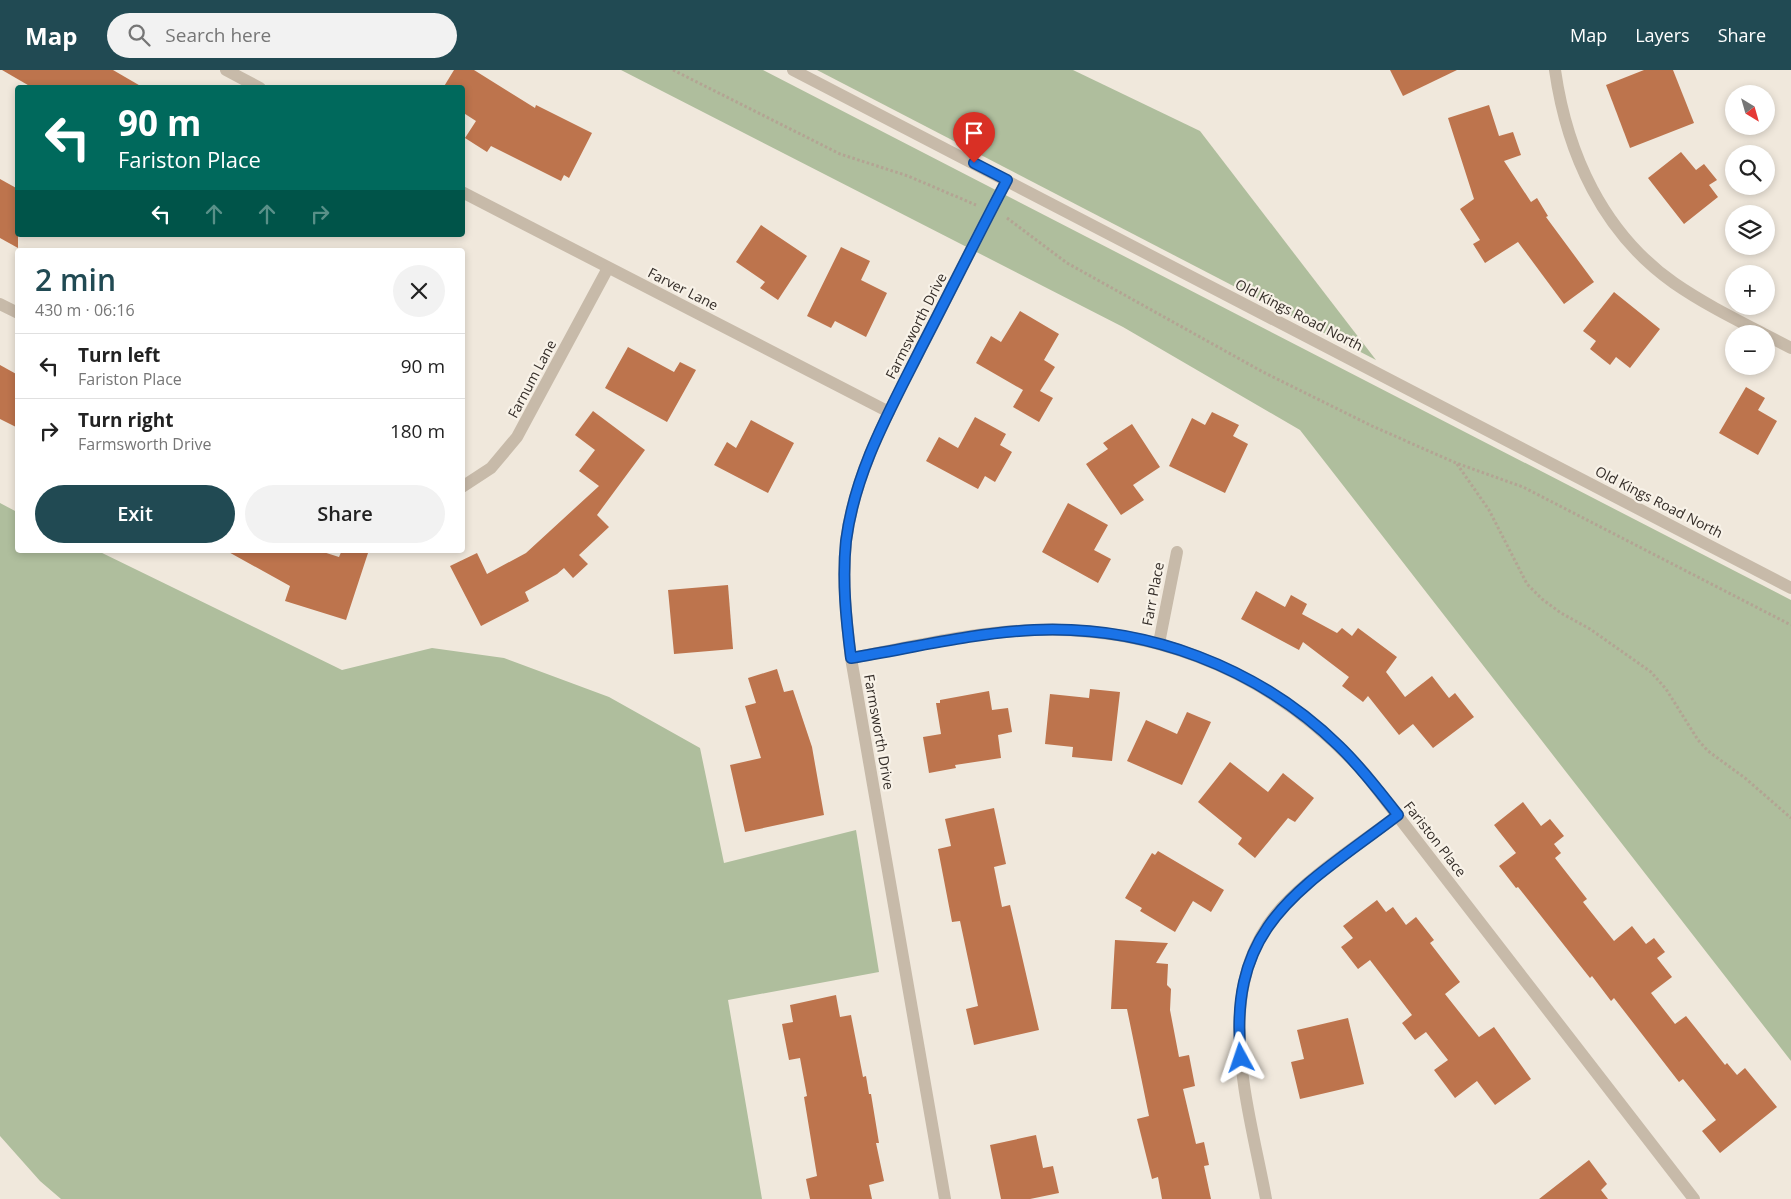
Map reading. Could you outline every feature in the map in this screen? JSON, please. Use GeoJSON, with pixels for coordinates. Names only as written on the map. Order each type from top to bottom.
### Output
{"type":"FeatureCollection","features":[{"type":"Feature","properties":{"kind":"street"},"geometry":{"type":"LineString","coordinates":[[226,70],[254,85]]}},
{"type":"Feature","properties":{"kind":"street","name":"Old Kings Road North"},"geometry":{"type":"LineString","coordinates":[[793,70],[1791,588]]}},
{"type":"Feature","properties":{"kind":"street"},"geometry":{"type":"LineString","coordinates":[[1555,70],[1566,123],[1579,163],[1594,194],[1612,222],[1648,262],[1673,282],[1717,310],[1747,325]]}},
{"type":"Feature","properties":{"kind":"street","name":"Farmsworth Drive"},"geometry":{"type":"LineString","coordinates":[[945,1199],[851,658],[844,589],[846,541],[856,492],[865,465],[889,412],[1007,180]]}},
{"type":"Feature","properties":{"kind":"street","name":"Farver Lane"},"geometry":{"type":"LineString","coordinates":[[465,194],[889,412]]}},
{"type":"Feature","properties":{"kind":"street","name":"Farnum Lane"},"geometry":{"type":"LineString","coordinates":[[465,485],[491,468],[517,437],[608,268]]}},
{"type":"Feature","properties":{"kind":"street"},"geometry":{"type":"LineString","coordinates":[[0,304],[15,312]]}},
{"type":"Feature","properties":{"kind":"street"},"geometry":{"type":"LineString","coordinates":[[1775,339],[1791,348]]}},
{"type":"Feature","properties":{"kind":"street","name":"Farr Place"},"geometry":{"type":"LineString","coordinates":[[1159,643],[1177,552]]}},
{"type":"Feature","properties":{"kind":"street","name":"Fariston Place"},"geometry":{"type":"LineString","coordinates":[[851,658],[989,634],[1033,630],[1087,631],[1159,643],[1204,658],[1233,672],[1295,709],[1340,746],[1366,774],[1694,1199]]}},
{"type":"Feature","properties":{"kind":"street"},"geometry":{"type":"LineString","coordinates":[[1266,1199],[1243,1071],[1239,1035],[1240,997],[1249,964],[1266,929],[1289,900],[1398,815]]}},
{"type":"Feature","properties":{"kind":"path"},"geometry":{"type":"LineString","coordinates":[[673,70],[840,154],[908,176],[972,203]]}},
{"type":"Feature","properties":{"kind":"path"},"geometry":{"type":"LineString","coordinates":[[1012,220],[1039,244],[1067,263],[1263,372],[1372,426],[1456,463],[1523,487],[1791,625]]}},
{"type":"Feature","properties":{"kind":"path"},"geometry":{"type":"LineString","coordinates":[[1456,463],[1489,510],[1527,584],[1542,599],[1561,613],[1605,639],[1651,672],[1666,690],[1698,740],[1708,751],[1745,778],[1791,818]]}},
{"type":"Feature","properties":{"kind":"green space"},"geometry":{"type":"Polygon","coordinates":[[[621,70],[763,70],[1791,600],[1791,1061],[1300,430],[1123,327],[621,70]]]}},
{"type":"Feature","properties":{"kind":"green space"},"geometry":{"type":"Polygon","coordinates":[[[817,70],[1073,70],[1200,131],[1376,360],[817,70]]]}},
{"type":"Feature","properties":{"kind":"green space"},"geometry":{"type":"Polygon","coordinates":[[[0,503],[15,511],[15,553],[102,553],[342,670],[432,648],[504,658],[609,697],[700,748],[724,863],[856,830],[879,972],[728,1000],[762,1199],[61,1199],[40,1181],[0,1136],[0,503]]]}},
{"type":"Feature","properties":{"kind":"building"},"geometry":{"type":"Polygon","coordinates":[[[2,70],[113,70],[139,85],[28,85],[2,70]]]}},
{"type":"Feature","properties":{"kind":"building"},"geometry":{"type":"Polygon","coordinates":[[[454,70],[474,70],[535,108],[536,105],[592,133],[569,178],[564,175],[561,181],[491,146],[487,152],[465,138],[476,121],[465,114],[465,85],[445,85],[454,70]]]}},
{"type":"Feature","properties":{"kind":"building"},"geometry":{"type":"Polygon","coordinates":[[[1390,70],[1457,70],[1403,96],[1390,70]]]}},
{"type":"Feature","properties":{"kind":"building"},"geometry":{"type":"Polygon","coordinates":[[[1644,70],[1673,70],[1694,123],[1630,148],[1606,85],[1644,70]]]}},
{"type":"Feature","properties":{"kind":"building"},"geometry":{"type":"Polygon","coordinates":[[[1489,105],[1499,136],[1513,132],[1521,155],[1504,161],[1531,202],[1537,198],[1548,216],[1546,217],[1594,282],[1564,304],[1518,242],[1485,263],[1473,244],[1480,240],[1460,209],[1474,199],[1448,118],[1489,105]]]}},
{"type":"Feature","properties":{"kind":"building"},"geometry":{"type":"Polygon","coordinates":[[[1681,152],[1696,170],[1704,164],[1717,180],[1709,185],[1718,197],[1684,224],[1648,178],[1681,152]]]}},
{"type":"Feature","properties":{"kind":"building"},"geometry":{"type":"Polygon","coordinates":[[[0,179],[15,187],[15,237],[18,237],[18,248],[0,238],[0,179]]]}},
{"type":"Feature","properties":{"kind":"building"},"geometry":{"type":"Polygon","coordinates":[[[761,225],[807,256],[778,300],[760,288],[765,282],[736,262],[761,225]]]}},
{"type":"Feature","properties":{"kind":"building"},"geometry":{"type":"Polygon","coordinates":[[[841,247],[870,261],[861,280],[887,293],[866,337],[835,321],[831,328],[807,316],[841,247]]]}},
{"type":"Feature","properties":{"kind":"building"},"geometry":{"type":"Polygon","coordinates":[[[1614,292],[1660,329],[1630,368],[1616,357],[1610,365],[1590,349],[1596,341],[1583,331],[1614,292]]]}},
{"type":"Feature","properties":{"kind":"building"},"geometry":{"type":"Polygon","coordinates":[[[1020,311],[1059,334],[1044,360],[1055,367],[1040,391],[1053,398],[1039,422],[1013,407],[1023,390],[976,363],[991,336],[1001,342],[1020,311]]]}},
{"type":"Feature","properties":{"kind":"building"},"geometry":{"type":"Polygon","coordinates":[[[628,347],[674,372],[680,362],[696,370],[667,422],[605,388],[628,347]]]}},
{"type":"Feature","properties":{"kind":"building"},"geometry":{"type":"Polygon","coordinates":[[[0,365],[15,373],[15,426],[0,419],[0,365]]]}},
{"type":"Feature","properties":{"kind":"building"},"geometry":{"type":"Polygon","coordinates":[[[1746,387],[1765,398],[1758,410],[1777,421],[1758,455],[1719,433],[1746,387]]]}},
{"type":"Feature","properties":{"kind":"building"},"geometry":{"type":"Polygon","coordinates":[[[593,411],[645,450],[597,515],[609,527],[579,555],[588,564],[573,578],[564,568],[525,592],[529,601],[481,626],[450,566],[477,553],[487,574],[526,553],[599,486],[579,471],[595,450],[575,435],[593,411]]]}},
{"type":"Feature","properties":{"kind":"building"},"geometry":{"type":"Polygon","coordinates":[[[1212,412],[1239,425],[1233,436],[1248,444],[1225,493],[1169,466],[1192,418],[1205,425],[1212,412]]]}},
{"type":"Feature","properties":{"kind":"building"},"geometry":{"type":"Polygon","coordinates":[[[975,417],[1006,434],[1000,445],[1012,452],[995,482],[985,476],[978,489],[926,461],[939,437],[958,448],[975,417]]]}},
{"type":"Feature","properties":{"kind":"building"},"geometry":{"type":"Polygon","coordinates":[[[751,420],[794,443],[768,493],[714,465],[727,442],[736,448],[751,420]]]}},
{"type":"Feature","properties":{"kind":"building"},"geometry":{"type":"Polygon","coordinates":[[[1132,424],[1160,467],[1133,485],[1144,500],[1121,515],[1086,464],[1108,449],[1103,443],[1132,424]]]}},
{"type":"Feature","properties":{"kind":"building"},"geometry":{"type":"Polygon","coordinates":[[[1068,503],[1108,525],[1094,550],[1111,559],[1098,583],[1042,552],[1068,503]]]}},
{"type":"Feature","properties":{"kind":"building"},"geometry":{"type":"Polygon","coordinates":[[[230,553],[326,553],[339,557],[341,553],[368,553],[346,620],[285,601],[290,586],[230,553]]]}},
{"type":"Feature","properties":{"kind":"building"},"geometry":{"type":"Polygon","coordinates":[[[728,585],[733,649],[674,654],[668,590],[728,585]]]}},
{"type":"Feature","properties":{"kind":"building"},"geometry":{"type":"Polygon","coordinates":[[[1256,591],[1285,607],[1291,595],[1307,604],[1302,614],[1337,633],[1342,628],[1352,636],[1358,628],[1397,657],[1386,672],[1405,697],[1432,676],[1449,698],[1455,693],[1474,717],[1433,748],[1413,724],[1399,735],[1368,696],[1363,702],[1342,686],[1349,677],[1303,642],[1299,650],[1241,619],[1256,591]]]}},
{"type":"Feature","properties":{"kind":"building"},"geometry":{"type":"Polygon","coordinates":[[[777,669],[784,692],[793,690],[812,747],[824,815],[745,832],[730,765],[761,758],[745,706],[756,703],[748,678],[777,669]]]}},
{"type":"Feature","properties":{"kind":"building"},"geometry":{"type":"Polygon","coordinates":[[[1090,689],[1120,692],[1112,761],[1072,757],[1073,747],[1045,744],[1050,694],[1089,698],[1090,689]]]}},
{"type":"Feature","properties":{"kind":"building"},"geometry":{"type":"Polygon","coordinates":[[[989,691],[992,710],[1008,708],[1012,732],[998,735],[1001,758],[955,765],[956,768],[929,773],[923,737],[941,734],[936,703],[940,703],[940,700],[989,691]]]}},
{"type":"Feature","properties":{"kind":"building"},"geometry":{"type":"Polygon","coordinates":[[[1187,712],[1211,722],[1182,785],[1127,761],[1146,720],[1177,734],[1187,712]]]}},
{"type":"Feature","properties":{"kind":"building"},"geometry":{"type":"Polygon","coordinates":[[[1230,762],[1268,792],[1283,773],[1314,798],[1295,822],[1288,818],[1255,858],[1238,844],[1242,838],[1198,802],[1230,762]]]}},
{"type":"Feature","properties":{"kind":"building"},"geometry":{"type":"Polygon","coordinates":[[[1523,802],[1541,826],[1550,819],[1564,836],[1554,844],[1561,853],[1555,858],[1587,899],[1583,902],[1614,941],[1632,926],[1646,944],[1654,938],[1665,952],[1657,958],[1672,977],[1651,993],[1675,1024],[1686,1016],[1725,1065],[1727,1063],[1737,1075],[1745,1068],[1777,1107],[1720,1153],[1702,1131],[1716,1120],[1683,1079],[1679,1082],[1614,998],[1611,1001],[1592,976],[1590,978],[1518,887],[1516,888],[1499,866],[1516,853],[1494,825],[1523,802]]]}},
{"type":"Feature","properties":{"kind":"building"},"geometry":{"type":"Polygon","coordinates":[[[994,808],[1006,864],[994,867],[1002,907],[1010,905],[1039,1030],[974,1045],[966,1009],[978,1006],[960,921],[952,922],[938,849],[951,846],[945,819],[994,808]]]}},
{"type":"Feature","properties":{"kind":"building"},"geometry":{"type":"Polygon","coordinates":[[[1158,851],[1224,890],[1211,912],[1193,901],[1175,932],[1140,911],[1142,908],[1125,898],[1152,853],[1155,855],[1158,851]]]}},
{"type":"Feature","properties":{"kind":"building"},"geometry":{"type":"Polygon","coordinates":[[[1377,900],[1386,912],[1393,907],[1406,925],[1416,917],[1434,940],[1430,943],[1460,982],[1445,994],[1479,1037],[1494,1027],[1531,1079],[1495,1105],[1477,1081],[1455,1098],[1434,1070],[1448,1060],[1426,1032],[1415,1040],[1402,1023],[1412,1015],[1370,960],[1358,969],[1341,947],[1353,938],[1343,926],[1377,900]]]}},
{"type":"Feature","properties":{"kind":"building"},"geometry":{"type":"Polygon","coordinates":[[[1115,940],[1168,943],[1156,963],[1168,964],[1167,985],[1171,989],[1170,1010],[1179,1057],[1189,1055],[1195,1086],[1183,1089],[1196,1144],[1204,1142],[1209,1165],[1204,1166],[1211,1199],[1162,1199],[1158,1177],[1152,1179],[1137,1119],[1149,1116],[1127,1009],[1111,1009],[1115,940]]]}},
{"type":"Feature","properties":{"kind":"building"},"geometry":{"type":"Polygon","coordinates":[[[836,995],[840,1017],[851,1015],[863,1077],[866,1076],[869,1094],[871,1094],[879,1143],[876,1143],[884,1181],[869,1185],[872,1199],[810,1199],[806,1179],[817,1176],[804,1097],[807,1096],[800,1058],[789,1060],[782,1024],[793,1022],[790,1005],[836,995]]]}},
{"type":"Feature","properties":{"kind":"building"},"geometry":{"type":"Polygon","coordinates":[[[1348,1018],[1364,1084],[1300,1099],[1291,1062],[1304,1059],[1297,1030],[1348,1018]]]}},
{"type":"Feature","properties":{"kind":"building"},"geometry":{"type":"Polygon","coordinates":[[[1036,1135],[1043,1168],[1053,1166],[1059,1193],[1030,1199],[1001,1199],[990,1145],[1036,1135]]]}},
{"type":"Feature","properties":{"kind":"building"},"geometry":{"type":"Polygon","coordinates":[[[1589,1160],[1607,1184],[1601,1190],[1608,1199],[1539,1199],[1589,1160]]]}},
{"type":"Feature","properties":{"kind":"route"},"geometry":{"type":"LineString","coordinates":[[974,163],[1007,180],[876,438],[856,492],[846,541],[844,589],[851,658],[989,634],[1033,630],[1087,631],[1135,637],[1204,658],[1241,676],[1295,709],[1340,746],[1366,774],[1398,815],[1301,889],[1279,910],[1262,934],[1243,981],[1240,997],[1238,1028],[1241,1058]]}}]}
